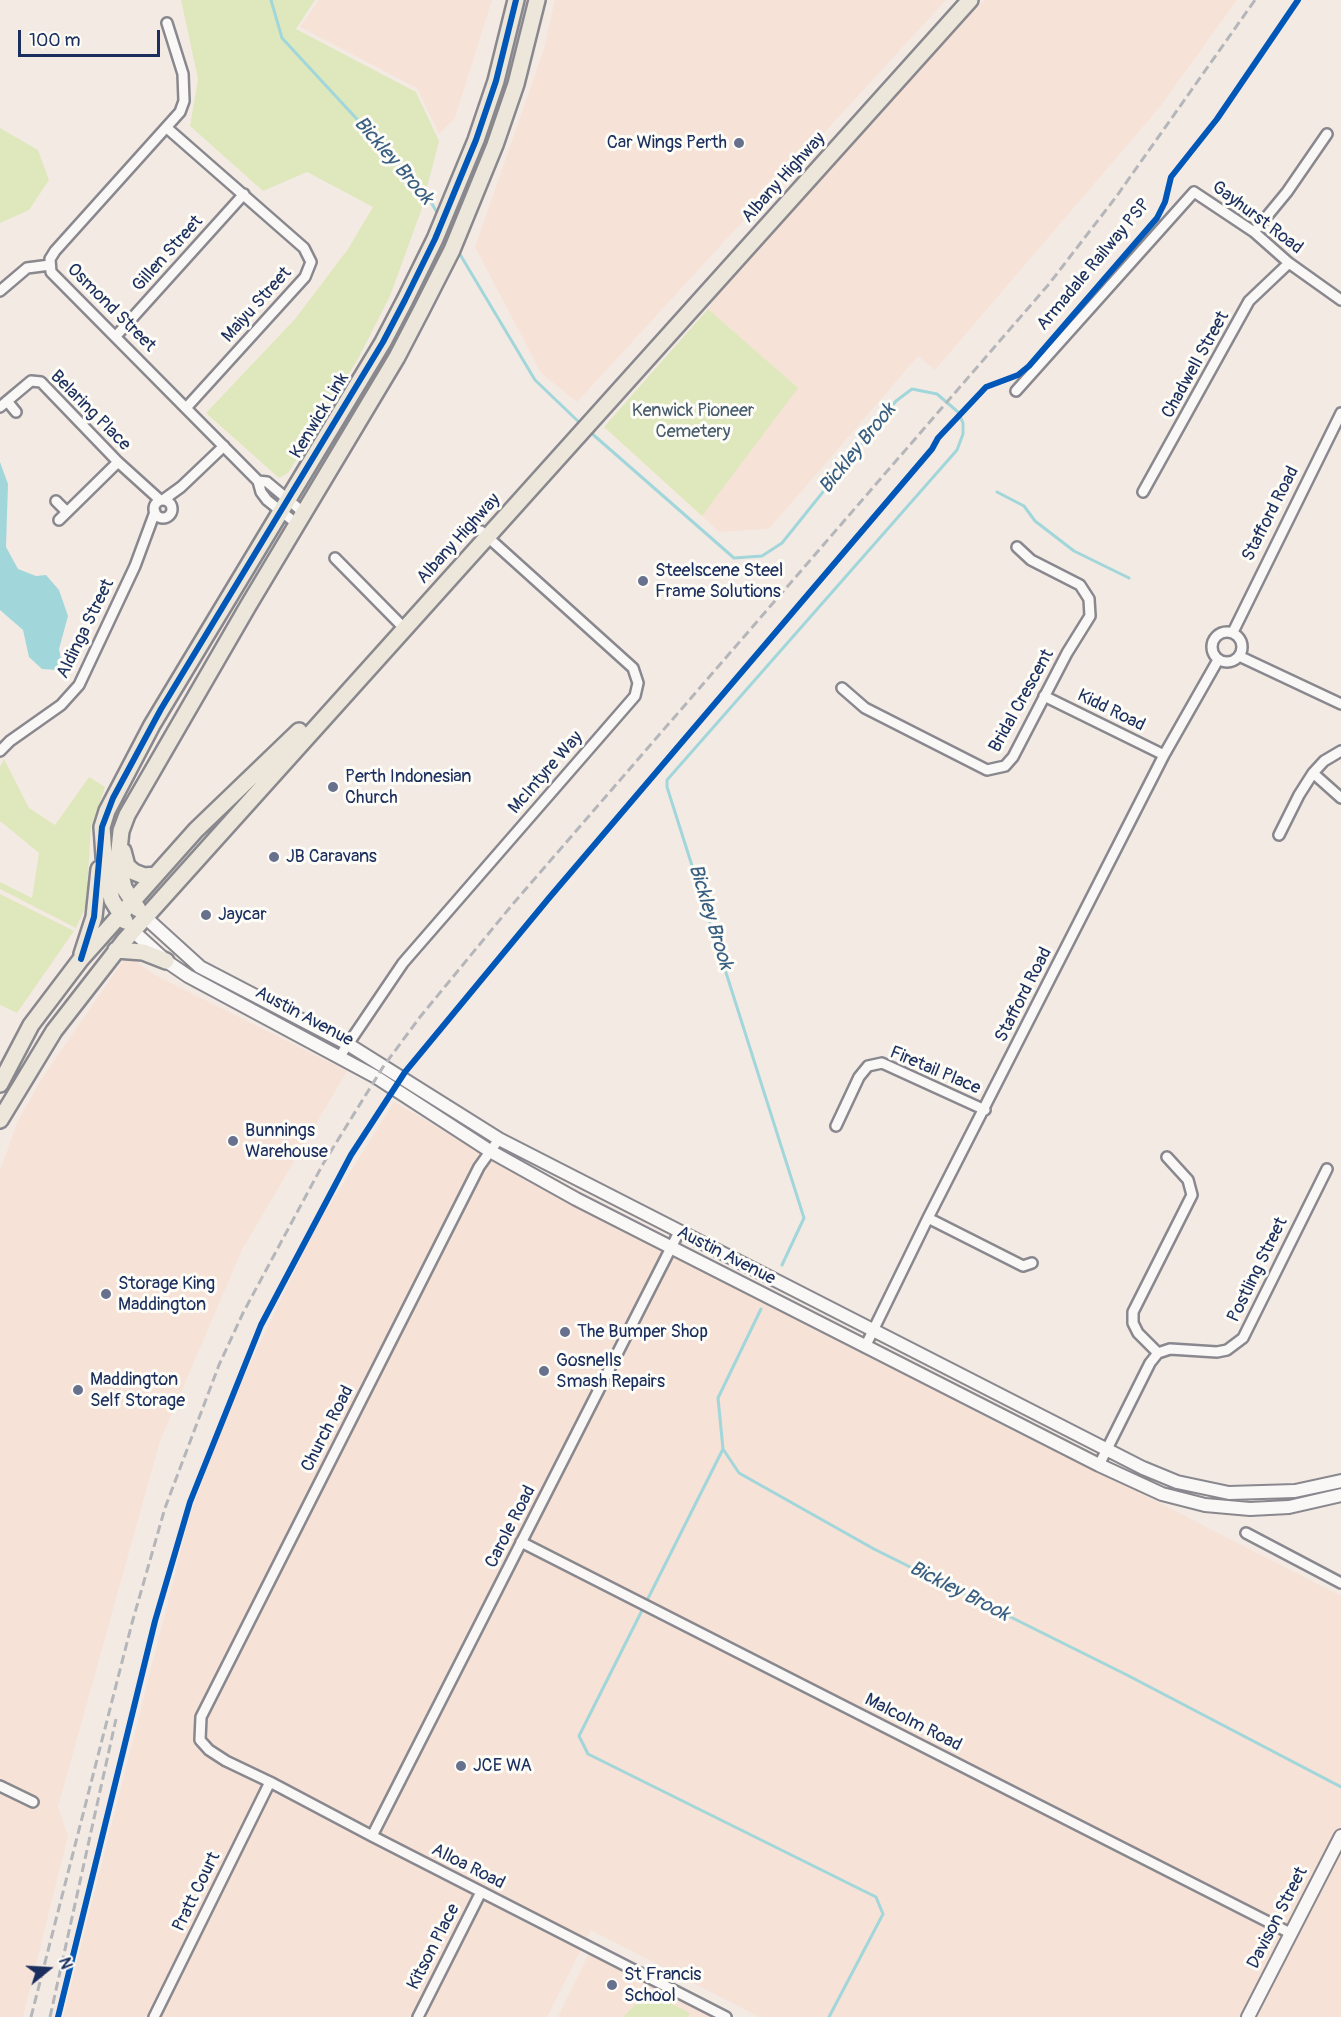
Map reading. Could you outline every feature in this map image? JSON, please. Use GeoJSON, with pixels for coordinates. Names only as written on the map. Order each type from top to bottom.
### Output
{"type":"FeatureCollection","features":[{"type":"Feature","properties":{"kind":"highway","name":"Kenwick Link"},"geometry":{"type":"LineString","coordinates":[[133,931],[112,900],[105,870],[102,827],[110,804],[135,755],[405,300],[458,184],[496,81],[516,0]]}},
{"type":"Feature","properties":{"kind":"highway","name":"Kenwick Link"},"geometry":{"type":"LineString","coordinates":[[146,918],[132,902],[120,873],[118,846],[121,831],[146,780],[397,357],[422,309],[478,189],[516,84],[537,0]]}},
{"type":"Feature","properties":{"kind":"highway","name":"Albany Highway"},"geometry":{"type":"LineString","coordinates":[[0,1084],[30,1025],[81,959],[196,830],[317,714],[401,625],[571,438],[958,0]]}},
{"type":"Feature","properties":{"kind":"highway","name":"Albany Highway"},"geometry":{"type":"LineString","coordinates":[[590,416],[970,0]]}},
{"type":"Feature","properties":{"kind":"highway","name":"Albany Highway"},"geometry":{"type":"LineString","coordinates":[[0,1120],[54,1031],[116,950],[401,625]]}},
{"type":"Feature","properties":{"kind":"highway"},"geometry":{"type":"LineString","coordinates":[[81,959],[94,917],[102,827]]}},
{"type":"Feature","properties":{"kind":"highway"},"geometry":{"type":"LineString","coordinates":[[121,831],[127,866],[141,875],[156,875]]}},
{"type":"Feature","properties":{"kind":"highway"},"geometry":{"type":"LineString","coordinates":[[116,950],[148,953],[166,962]]}},
{"type":"Feature","properties":{"kind":"main road","name":"Austin Avenue"},"geometry":{"type":"LineString","coordinates":[[146,918],[200,967],[346,1043],[499,1139],[1165,1478],[1229,1493],[1295,1491],[1341,1481]]}},
{"type":"Feature","properties":{"kind":"main road","name":"Austin Avenue"},"geometry":{"type":"LineString","coordinates":[[133,931],[166,962],[340,1056],[490,1151],[671,1248],[1100,1465],[1162,1494],[1205,1505],[1250,1509],[1289,1507],[1341,1495]]}},
{"type":"Feature","properties":{"kind":"main road","name":"Davison Street"},"geometry":{"type":"LineString","coordinates":[[1248,2017],[1341,1836]]}},
{"type":"Feature","properties":{"kind":"street","name":"Osmond Street"},"geometry":{"type":"LineString","coordinates":[[167,22],[185,89],[180,112],[55,250],[50,266],[54,276],[258,481],[261,492],[301,518]]}},
{"type":"Feature","properties":{"kind":"street","name":"Maiyu Street"},"geometry":{"type":"LineString","coordinates":[[166,128],[303,248],[311,262],[310,269],[186,408]]}},
{"type":"Feature","properties":{"kind":"street"},"geometry":{"type":"LineString","coordinates":[[1254,232],[1287,192],[1327,134]]}},
{"type":"Feature","properties":{"kind":"street","name":"Gayhurst Road"},"geometry":{"type":"LineString","coordinates":[[1016,391],[1194,192],[1254,232],[1289,262],[1341,300]]}},
{"type":"Feature","properties":{"kind":"street","name":"Gillen Street"},"geometry":{"type":"LineString","coordinates":[[116,336],[244,194]]}},
{"type":"Feature","properties":{"kind":"street","name":"Chadwell Street"},"geometry":{"type":"LineString","coordinates":[[1143,492],[1249,301],[1289,262]]}},
{"type":"Feature","properties":{"kind":"street"},"geometry":{"type":"LineString","coordinates":[[0,291],[27,268],[50,266]]}},
{"type":"Feature","properties":{"kind":"street","name":"Belaring Place"},"geometry":{"type":"LineString","coordinates":[[16,412],[4,404],[31,381],[41,382],[161,507]]}},
{"type":"Feature","properties":{"kind":"street","name":"Stafford Road"},"geometry":{"type":"LineString","coordinates":[[865,1347],[928,1218],[1164,755],[1218,660],[1212,652],[1212,642],[1219,633],[1233,632],[1341,413]]}},
{"type":"Feature","properties":{"kind":"street","name":"Aldinga Street"},"geometry":{"type":"LineString","coordinates":[[0,751],[10,741],[61,705],[79,685],[161,507],[224,446]]}},
{"type":"Feature","properties":{"kind":"street"},"geometry":{"type":"LineString","coordinates":[[59,520],[118,462]]}},
{"type":"Feature","properties":{"kind":"street","name":"Osmond Street"},"geometry":{"type":"LineString","coordinates":[[258,481],[267,482],[283,505],[301,518]]}},
{"type":"Feature","properties":{"kind":"street"},"geometry":{"type":"LineString","coordinates":[[56,501],[66,512]]}},
{"type":"Feature","properties":{"kind":"street","name":"McIntyre Way"},"geometry":{"type":"LineString","coordinates":[[340,1056],[346,1043],[403,963],[635,696],[638,683],[633,668],[484,534]]}},
{"type":"Feature","properties":{"kind":"street","name":"Bridal Crescent"},"geometry":{"type":"LineString","coordinates":[[842,688],[865,708],[987,770],[1005,766],[1013,757],[1044,696],[1090,616],[1089,599],[1080,585],[1031,560],[1017,547]]}},
{"type":"Feature","properties":{"kind":"street"},"geometry":{"type":"LineString","coordinates":[[335,558],[401,625]]}},
{"type":"Feature","properties":{"kind":"street"},"geometry":{"type":"LineString","coordinates":[[1218,660],[1229,662],[1239,656],[1242,643],[1233,632]]}},
{"type":"Feature","properties":{"kind":"street"},"geometry":{"type":"LineString","coordinates":[[1239,656],[1341,704]]}},
{"type":"Feature","properties":{"kind":"street","name":"Kidd Road"},"geometry":{"type":"LineString","coordinates":[[1044,696],[1164,755]]}},
{"type":"Feature","properties":{"kind":"street"},"geometry":{"type":"LineString","coordinates":[[1279,835],[1313,773],[1324,761],[1341,751]]}},
{"type":"Feature","properties":{"kind":"street"},"geometry":{"type":"LineString","coordinates":[[1313,773],[1341,798]]}},
{"type":"Feature","properties":{"kind":"street","name":"Firetail Place"},"geometry":{"type":"LineString","coordinates":[[836,1126],[859,1077],[868,1066],[882,1062],[985,1110]]}},
{"type":"Feature","properties":{"kind":"street","name":"Church Road"},"geometry":{"type":"LineString","coordinates":[[200,1740],[201,1717],[490,1151],[499,1139]]}},
{"type":"Feature","properties":{"kind":"street"},"geometry":{"type":"LineString","coordinates":[[1100,1465],[1150,1363],[1158,1353],[1138,1333],[1133,1323],[1133,1312],[1192,1195],[1188,1180],[1167,1157]]}},
{"type":"Feature","properties":{"kind":"street","name":"Postling Street"},"geometry":{"type":"LineString","coordinates":[[1158,1353],[1170,1348],[1217,1352],[1227,1350],[1243,1338],[1327,1169]]}},
{"type":"Feature","properties":{"kind":"street"},"geometry":{"type":"LineString","coordinates":[[928,1218],[1023,1266],[1032,1263]]}},
{"type":"Feature","properties":{"kind":"street","name":"Carole Road"},"geometry":{"type":"LineString","coordinates":[[372,1836],[679,1232]]}},
{"type":"Feature","properties":{"kind":"street"},"geometry":{"type":"LineString","coordinates":[[1246,1533],[1341,1583]]}},
{"type":"Feature","properties":{"kind":"street","name":"Malcolm Road"},"geometry":{"type":"LineString","coordinates":[[521,1542],[1290,1933]]}},
{"type":"Feature","properties":{"kind":"street","name":"Alloa Road"},"geometry":{"type":"LineString","coordinates":[[200,1740],[226,1761],[726,2017]]}},
{"type":"Feature","properties":{"kind":"street","name":"Pratt Court"},"geometry":{"type":"LineString","coordinates":[[154,2017],[270,1782]]}},
{"type":"Feature","properties":{"kind":"street"},"geometry":{"type":"LineString","coordinates":[[0,1786],[33,1802]]}},
{"type":"Feature","properties":{"kind":"street","name":"Kitson Place"},"geometry":{"type":"LineString","coordinates":[[417,2017],[481,1892]]}},
{"type":"Feature","properties":{"kind":"shaded area"},"geometry":{"type":"Polygon","coordinates":[[[319,0],[492,0],[455,118],[439,134],[417,88],[300,27],[319,0]]]}},
{"type":"Feature","properties":{"kind":"shaded area"},"geometry":{"type":"Polygon","coordinates":[[[555,0],[946,0],[577,402],[541,373],[475,247],[544,49],[555,0]]]}},
{"type":"Feature","properties":{"kind":"shaded area"},"geometry":{"type":"Polygon","coordinates":[[[984,0],[1237,0],[1159,108],[935,370],[918,356],[769,529],[719,532],[702,516],[797,388],[708,309],[722,287],[984,0]]]}},
{"type":"Feature","properties":{"kind":"shaded area"},"geometry":{"type":"Polygon","coordinates":[[[134,960],[153,974],[347,1071],[242,1250],[160,1441],[58,1807],[68,1836],[23,2017],[0,2017],[0,1171],[17,1123],[42,1078],[123,961],[134,960]]]}},
{"type":"Feature","properties":{"kind":"shaded area"},"geometry":{"type":"Polygon","coordinates":[[[394,1102],[520,1175],[1341,1596],[1341,2017],[759,2017],[591,1930],[547,2017],[63,2017],[189,1518],[230,1406],[314,1230],[394,1102]]]}},
{"type":"Feature","properties":{"kind":"shaded area","name":"St Francis School"},"geometry":{"type":"Polygon","coordinates":[[[589,1953],[712,2017],[558,2017],[589,1953]]]}},
{"type":"Feature","properties":{"kind":"green space"},"geometry":{"type":"Polygon","coordinates":[[[181,0],[315,0],[296,29],[416,92],[439,141],[421,211],[390,296],[359,357],[321,420],[288,473],[279,478],[206,413],[295,319],[348,249],[373,207],[307,172],[263,191],[190,126],[198,79],[181,0]]]}},
{"type":"Feature","properties":{"kind":"green space"},"geometry":{"type":"Polygon","coordinates":[[[0,128],[38,150],[49,180],[29,210],[0,223],[0,128]]]}},
{"type":"Feature","properties":{"kind":"green space","name":"Kenwick Pioneer Cemetery"},"geometry":{"type":"Polygon","coordinates":[[[708,309],[798,388],[702,516],[604,427],[708,309]]]}},
{"type":"Feature","properties":{"kind":"green space"},"geometry":{"type":"Polygon","coordinates":[[[4,759],[29,808],[55,825],[89,777],[105,787],[91,827],[86,906],[76,928],[0,889],[0,882],[32,898],[39,853],[0,821],[0,767],[4,759]]]}},
{"type":"Feature","properties":{"kind":"green space"},"geometry":{"type":"Polygon","coordinates":[[[0,894],[74,931],[17,1013],[0,1005],[0,894]]]}},
{"type":"Feature","properties":{"kind":"green space"},"geometry":{"type":"Polygon","coordinates":[[[648,1992],[690,2013],[688,2017],[623,2017],[648,1992]]]}},
{"type":"Feature","properties":{"kind":"water"},"geometry":{"type":"Polygon","coordinates":[[[0,462],[8,484],[6,547],[18,569],[36,576],[46,575],[59,590],[68,616],[59,649],[61,660],[57,670],[42,669],[29,657],[23,630],[0,610],[0,462]]]}},
{"type":"Feature","properties":{"kind":"waterway","name":"Bickley Brook"},"geometry":{"type":"LineString","coordinates":[[271,0],[282,38],[427,195],[439,216]]}},
{"type":"Feature","properties":{"kind":"waterway","name":"Bickley Brook"},"geometry":{"type":"LineString","coordinates":[[458,251],[535,380],[582,425]]}},
{"type":"Feature","properties":{"kind":"waterway","name":"Bickley Brook"},"geometry":{"type":"LineString","coordinates":[[589,431],[734,558],[762,556],[782,543],[896,401],[912,389],[937,394],[958,412],[963,423],[963,434],[957,450],[667,780],[667,787],[804,1218],[782,1265]]}},
{"type":"Feature","properties":{"kind":"waterway"},"geometry":{"type":"LineString","coordinates":[[997,492],[1024,506],[1035,521],[1074,551],[1129,578]]}},
{"type":"Feature","properties":{"kind":"waterway","name":"Bickley Brook"},"geometry":{"type":"LineString","coordinates":[[761,1309],[718,1398],[723,1449],[739,1473],[874,1549],[1127,1675],[1341,1787]]}},
{"type":"Feature","properties":{"kind":"waterway"},"geometry":{"type":"LineString","coordinates":[[723,1449],[579,1736],[588,1754],[876,1897],[883,1914],[829,2017]]}},
{"type":"Feature","properties":{"kind":"railway"},"geometry":{"type":"LineString","coordinates":[[31,2017],[132,1623],[165,1508],[219,1365],[243,1313],[323,1164],[383,1067],[420,1017],[512,905],[1049,284],[1116,197],[1255,0]]}},
{"type":"Feature","properties":{"kind":"railway"},"geometry":{"type":"LineString","coordinates":[[50,2017],[116,1719]]}},
{"type":"Feature","properties":{"kind":"cycle path"},"geometry":{"type":"LineString","coordinates":[[81,959],[94,917],[102,827],[113,798],[161,709],[383,342],[405,300],[435,239],[476,140],[496,81],[516,0]]}},
{"type":"Feature","properties":{"kind":"cycle path","name":"Armadale Railway PSP"},"geometry":{"type":"LineString","coordinates":[[58,2017],[155,1621],[190,1502],[261,1325],[351,1155],[405,1072],[549,898],[932,449],[938,438],[986,387],[1018,375],[1029,366],[1157,218],[1165,202],[1171,177],[1217,119],[1298,0]]}},
{"type":"Feature","properties":{"kind":"place","name":"Car Wings Perth"},"geometry":{"type":"Point","coordinates":[739,143]}},
{"type":"Feature","properties":{"kind":"place","name":"Steelscene Steel Frame Solutions"},"geometry":{"type":"Point","coordinates":[643,581]}},
{"type":"Feature","properties":{"kind":"place","name":"Perth Indonesian Church"},"geometry":{"type":"Point","coordinates":[333,787]}},
{"type":"Feature","properties":{"kind":"place","name":"JB Caravans"},"geometry":{"type":"Point","coordinates":[274,857]}},
{"type":"Feature","properties":{"kind":"place","name":"Jaycar"},"geometry":{"type":"Point","coordinates":[206,915]}},
{"type":"Feature","properties":{"kind":"place","name":"Bunnings Warehouse"},"geometry":{"type":"Point","coordinates":[233,1141]}},
{"type":"Feature","properties":{"kind":"place","name":"Storage King Maddington"},"geometry":{"type":"Point","coordinates":[106,1294]}},
{"type":"Feature","properties":{"kind":"place","name":"The Bumper Shop"},"geometry":{"type":"Point","coordinates":[565,1332]}},
{"type":"Feature","properties":{"kind":"place","name":"Gosnells Smash Repairs"},"geometry":{"type":"Point","coordinates":[544,1371]}},
{"type":"Feature","properties":{"kind":"place","name":"Maddington Self Storage"},"geometry":{"type":"Point","coordinates":[78,1390]}},
{"type":"Feature","properties":{"kind":"place","name":"JCE WA"},"geometry":{"type":"Point","coordinates":[461,1766]}},
{"type":"Feature","properties":{"kind":"place","name":"St Francis School"},"geometry":{"type":"Point","coordinates":[612,1985]}}]}
